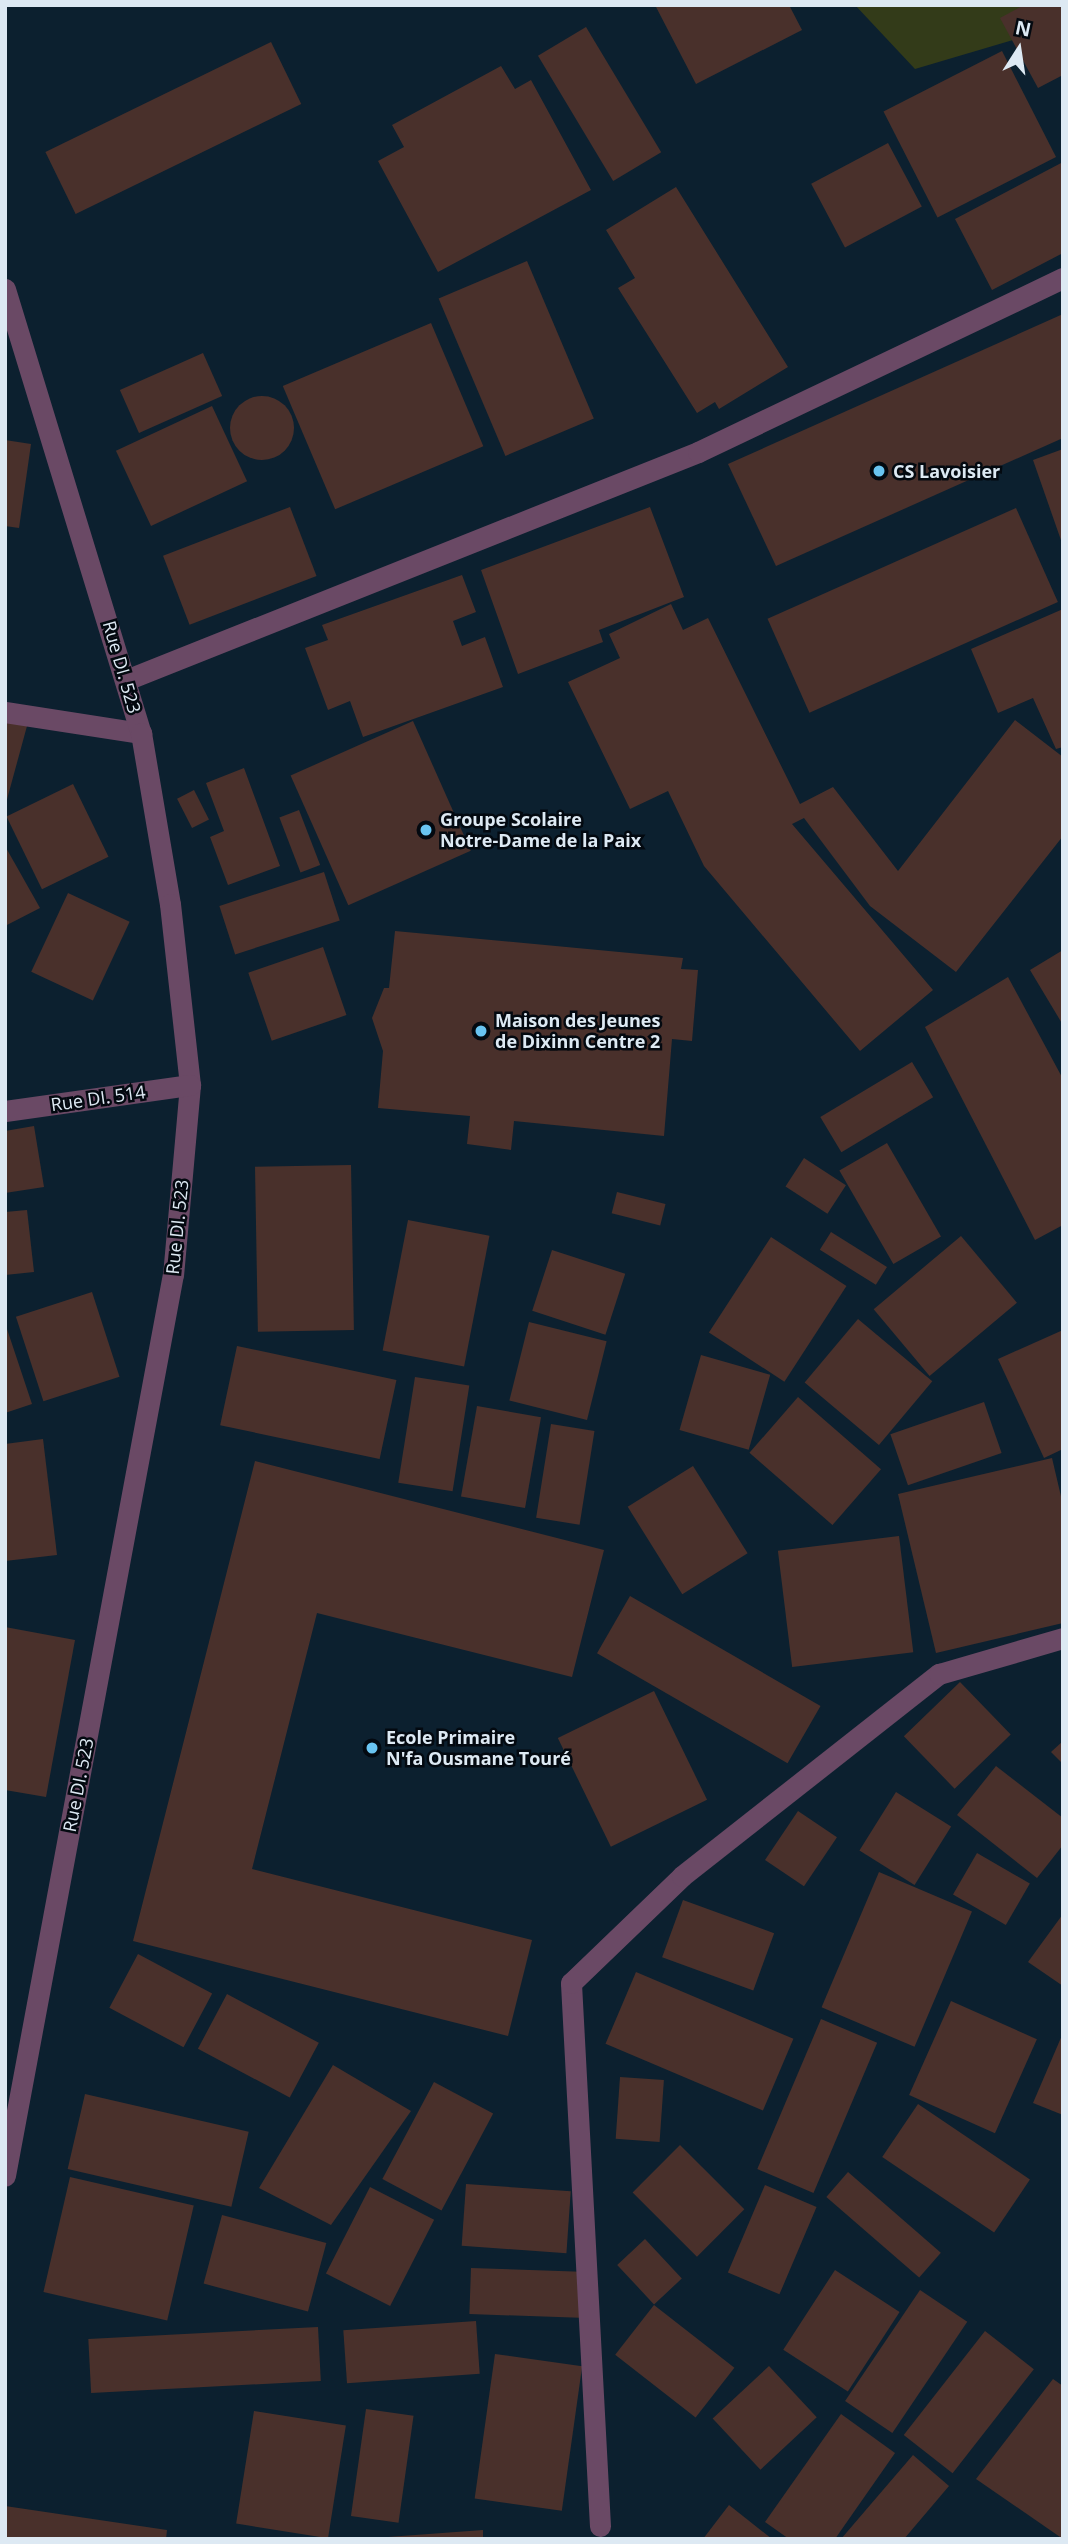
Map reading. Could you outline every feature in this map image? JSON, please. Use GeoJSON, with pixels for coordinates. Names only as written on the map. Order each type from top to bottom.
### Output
{"type":"FeatureCollection","features":[{"type":"Feature","properties":{"kind":"street"},"geometry":{"type":"LineString","coordinates":[[127,680],[698,452],[1063,278]]}},
{"type":"Feature","properties":{"kind":"street","name":"Rue DI. 523"},"geometry":{"type":"LineString","coordinates":[[5,289],[127,680],[141,733],[170,904],[190,1085],[173,1274],[5,2175]]}},
{"type":"Feature","properties":{"kind":"street"},"geometry":{"type":"LineString","coordinates":[[5,712],[141,733]]}},
{"type":"Feature","properties":{"kind":"street","name":"Rue DI. 514"},"geometry":{"type":"LineString","coordinates":[[5,1111],[190,1085]]}},
{"type":"Feature","properties":{"kind":"street"},"geometry":{"type":"LineString","coordinates":[[600,2526],[571,1983],[682,1876],[939,1674],[1063,1638]]}},
{"type":"Feature","properties":{"kind":"green space"},"geometry":{"type":"Polygon","coordinates":[[[855,5],[1063,5],[1063,25],[915,69],[855,5]]]}},
{"type":"Feature","properties":{"kind":"building"},"geometry":{"type":"Polygon","coordinates":[[[655,5],[789,5],[802,30],[696,84],[655,5]]]}},
{"type":"Feature","properties":{"kind":"building"},"geometry":{"type":"Polygon","coordinates":[[[1024,5],[1063,5],[1063,75],[1038,88],[1000,18],[1024,5]]]}},
{"type":"Feature","properties":{"kind":"building"},"geometry":{"type":"Polygon","coordinates":[[[586,27],[661,152],[613,181],[538,56],[586,27]]]}},
{"type":"Feature","properties":{"kind":"building"},"geometry":{"type":"Polygon","coordinates":[[[271,42],[301,104],[76,214],[45,152],[271,42]]]}},
{"type":"Feature","properties":{"kind":"building"},"geometry":{"type":"Polygon","coordinates":[[[1002,51],[1056,157],[938,217],[883,111],[1002,51]]]}},
{"type":"Feature","properties":{"kind":"building"},"geometry":{"type":"Polygon","coordinates":[[[501,66],[515,89],[531,80],[591,190],[438,272],[378,161],[404,147],[392,125],[501,66]]]}},
{"type":"Feature","properties":{"kind":"building"},"geometry":{"type":"Polygon","coordinates":[[[888,143],[922,207],[845,247],[811,184],[888,143]]]}},
{"type":"Feature","properties":{"kind":"building"},"geometry":{"type":"Polygon","coordinates":[[[1063,162],[1063,253],[992,290],[955,219],[1063,162]]]}},
{"type":"Feature","properties":{"kind":"building"},"geometry":{"type":"Polygon","coordinates":[[[676,187],[788,367],[719,409],[715,402],[697,413],[618,288],[635,278],[606,230],[676,187]]]}},
{"type":"Feature","properties":{"kind":"building"},"geometry":{"type":"Polygon","coordinates":[[[527,261],[594,418],[505,456],[439,299],[527,261]]]}},
{"type":"Feature","properties":{"kind":"building"},"geometry":{"type":"Polygon","coordinates":[[[1063,314],[1063,438],[776,566],[728,464],[1063,314]]]}},
{"type":"Feature","properties":{"kind":"building"},"geometry":{"type":"Polygon","coordinates":[[[431,323],[483,446],[335,509],[283,386],[431,323]]]}},
{"type":"Feature","properties":{"kind":"building"},"geometry":{"type":"Polygon","coordinates":[[[203,353],[222,396],[139,433],[120,390],[203,353]]]}},
{"type":"Feature","properties":{"kind":"building"},"geometry":{"type":"Polygon","coordinates":[[[262,396],[285,405],[294,428],[285,451],[262,460],[239,451],[230,428],[239,405],[262,396]]]}},
{"type":"Feature","properties":{"kind":"building"},"geometry":{"type":"Polygon","coordinates":[[[212,406],[247,481],[151,526],[116,451],[212,406]]]}},
{"type":"Feature","properties":{"kind":"building"},"geometry":{"type":"Polygon","coordinates":[[[5,440],[31,444],[19,528],[5,526],[5,440]]]}},
{"type":"Feature","properties":{"kind":"building"},"geometry":{"type":"Polygon","coordinates":[[[1063,449],[1063,543],[1062,543],[1033,460],[1063,449]]]}},
{"type":"Feature","properties":{"kind":"building"},"geometry":{"type":"Polygon","coordinates":[[[290,507],[317,576],[190,625],[163,556],[290,507]]]}},
{"type":"Feature","properties":{"kind":"building"},"geometry":{"type":"Polygon","coordinates":[[[650,507],[684,597],[599,630],[603,642],[518,674],[481,570],[650,507]]]}},
{"type":"Feature","properties":{"kind":"building"},"geometry":{"type":"Polygon","coordinates":[[[1016,508],[1058,602],[809,713],[768,619],[1016,508]]]}},
{"type":"Feature","properties":{"kind":"building"},"geometry":{"type":"Polygon","coordinates":[[[462,575],[476,612],[453,621],[462,646],[485,637],[503,687],[363,737],[350,701],[328,710],[305,648],[328,640],[322,625],[462,575]]]}},
{"type":"Feature","properties":{"kind":"building"},"geometry":{"type":"Polygon","coordinates":[[[671,604],[683,630],[708,618],[800,804],[833,787],[898,871],[1015,720],[1063,757],[1063,836],[956,972],[870,906],[804,818],[792,824],[933,990],[860,1051],[704,866],[668,791],[630,809],[568,682],[620,658],[609,634],[671,604]]]}},
{"type":"Feature","properties":{"kind":"building"},"geometry":{"type":"Polygon","coordinates":[[[1063,609],[1063,747],[1056,749],[1033,698],[998,713],[971,649],[1063,609]]]}},
{"type":"Feature","properties":{"kind":"building"},"geometry":{"type":"Polygon","coordinates":[[[5,720],[27,726],[6,803],[5,803],[5,720]]]}},
{"type":"Feature","properties":{"kind":"building"},"geometry":{"type":"Polygon","coordinates":[[[413,721],[471,851],[348,905],[291,776],[413,721]]]}},
{"type":"Feature","properties":{"kind":"building"},"geometry":{"type":"Polygon","coordinates":[[[244,768],[280,866],[228,885],[210,837],[224,831],[206,783],[244,768]]]}},
{"type":"Feature","properties":{"kind":"building"},"geometry":{"type":"Polygon","coordinates":[[[73,784],[109,857],[42,889],[6,816],[73,784]]]}},
{"type":"Feature","properties":{"kind":"building"},"geometry":{"type":"Polygon","coordinates":[[[194,790],[209,819],[192,828],[177,799],[194,790]]]}},
{"type":"Feature","properties":{"kind":"building"},"geometry":{"type":"Polygon","coordinates":[[[299,810],[320,865],[301,873],[279,818],[299,810]]]}},
{"type":"Feature","properties":{"kind":"building"},"geometry":{"type":"Polygon","coordinates":[[[5,846],[40,908],[5,926],[5,846]]]}},
{"type":"Feature","properties":{"kind":"building"},"geometry":{"type":"Polygon","coordinates":[[[324,872],[340,921],[235,954],[219,906],[324,872]]]}},
{"type":"Feature","properties":{"kind":"building"},"geometry":{"type":"Polygon","coordinates":[[[68,893],[130,922],[93,1001],[31,972],[68,893]]]}},
{"type":"Feature","properties":{"kind":"building"},"geometry":{"type":"Polygon","coordinates":[[[395,931],[683,958],[681,969],[698,970],[692,1041],[672,1039],[664,1136],[514,1121],[511,1150],[467,1144],[470,1116],[378,1108],[383,1051],[372,1018],[384,988],[389,988],[395,931]]]}},
{"type":"Feature","properties":{"kind":"building"},"geometry":{"type":"Polygon","coordinates":[[[323,947],[346,1015],[272,1041],[248,973],[323,947]]]}},
{"type":"Feature","properties":{"kind":"building"},"geometry":{"type":"Polygon","coordinates":[[[1063,950],[1063,1025],[1030,970],[1063,950]]]}},
{"type":"Feature","properties":{"kind":"building"},"geometry":{"type":"Polygon","coordinates":[[[1008,977],[1063,1079],[1063,1225],[1035,1240],[925,1027],[1008,977]]]}},
{"type":"Feature","properties":{"kind":"building"},"geometry":{"type":"Polygon","coordinates":[[[912,1062],[933,1097],[841,1152],[820,1117],[912,1062]]]}},
{"type":"Feature","properties":{"kind":"building"},"geometry":{"type":"Polygon","coordinates":[[[34,1126],[44,1187],[5,1193],[5,1131],[34,1126]]]}},
{"type":"Feature","properties":{"kind":"building"},"geometry":{"type":"Polygon","coordinates":[[[887,1143],[941,1237],[893,1264],[839,1170],[887,1143]]]}},
{"type":"Feature","properties":{"kind":"building"},"geometry":{"type":"Polygon","coordinates":[[[804,1158],[846,1185],[827,1214],[785,1187],[804,1158]]]}},
{"type":"Feature","properties":{"kind":"building"},"geometry":{"type":"Polygon","coordinates":[[[351,1165],[354,1330],[258,1332],[255,1167],[351,1165]]]}},
{"type":"Feature","properties":{"kind":"building"},"geometry":{"type":"Polygon","coordinates":[[[617,1192],[666,1204],[660,1225],[612,1213],[617,1192]]]}},
{"type":"Feature","properties":{"kind":"building"},"geometry":{"type":"Polygon","coordinates":[[[27,1210],[34,1272],[5,1275],[5,1212],[27,1210]]]}},
{"type":"Feature","properties":{"kind":"building"},"geometry":{"type":"Polygon","coordinates":[[[408,1220],[489,1236],[464,1366],[383,1351],[408,1220]]]}},
{"type":"Feature","properties":{"kind":"building"},"geometry":{"type":"Polygon","coordinates":[[[831,1232],[887,1267],[876,1285],[820,1250],[831,1232]]]}},
{"type":"Feature","properties":{"kind":"building"},"geometry":{"type":"Polygon","coordinates":[[[961,1236],[1017,1303],[930,1376],[874,1309],[961,1236]]]}},
{"type":"Feature","properties":{"kind":"building"},"geometry":{"type":"Polygon","coordinates":[[[771,1237],[846,1286],[784,1382],[709,1333],[771,1237]]]}},
{"type":"Feature","properties":{"kind":"building"},"geometry":{"type":"Polygon","coordinates":[[[552,1250],[625,1274],[605,1335],[532,1311],[552,1250]]]}},
{"type":"Feature","properties":{"kind":"building"},"geometry":{"type":"Polygon","coordinates":[[[92,1292],[120,1377],[43,1401],[16,1317],[92,1292]]]}},
{"type":"Feature","properties":{"kind":"building"},"geometry":{"type":"Polygon","coordinates":[[[858,1319],[932,1381],[879,1445],[805,1383],[858,1319]]]}},
{"type":"Feature","properties":{"kind":"building"},"geometry":{"type":"Polygon","coordinates":[[[529,1322],[607,1341],[587,1420],[509,1401],[529,1322]]]}},
{"type":"Feature","properties":{"kind":"building"},"geometry":{"type":"Polygon","coordinates":[[[5,1323],[32,1404],[5,1413],[5,1323]]]}},
{"type":"Feature","properties":{"kind":"building"},"geometry":{"type":"Polygon","coordinates":[[[1063,1330],[1063,1449],[1044,1458],[998,1359],[1063,1330]]]}},
{"type":"Feature","properties":{"kind":"building"},"geometry":{"type":"Polygon","coordinates":[[[237,1346],[396,1380],[380,1459],[220,1425],[237,1346]]]}},
{"type":"Feature","properties":{"kind":"building"},"geometry":{"type":"Polygon","coordinates":[[[701,1355],[770,1375],[749,1450],[680,1430],[701,1355]]]}},
{"type":"Feature","properties":{"kind":"building"},"geometry":{"type":"Polygon","coordinates":[[[415,1377],[469,1386],[453,1491],[398,1483],[415,1377]]]}},
{"type":"Feature","properties":{"kind":"building"},"geometry":{"type":"Polygon","coordinates":[[[798,1397],[881,1469],[832,1525],[749,1453],[798,1397]]]}},
{"type":"Feature","properties":{"kind":"building"},"geometry":{"type":"Polygon","coordinates":[[[984,1402],[1002,1453],[908,1485],[890,1434],[984,1402]]]}},
{"type":"Feature","properties":{"kind":"building"},"geometry":{"type":"Polygon","coordinates":[[[477,1406],[541,1417],[525,1508],[461,1497],[477,1406]]]}},
{"type":"Feature","properties":{"kind":"building"},"geometry":{"type":"Polygon","coordinates":[[[551,1424],[594,1431],[580,1525],[536,1518],[551,1424]]]}},
{"type":"Feature","properties":{"kind":"building"},"geometry":{"type":"Polygon","coordinates":[[[43,1439],[57,1555],[5,1561],[5,1444],[43,1439]]]}},
{"type":"Feature","properties":{"kind":"building"},"geometry":{"type":"Polygon","coordinates":[[[1052,1458],[1063,1505],[1063,1623],[936,1653],[898,1494],[1052,1458]]]}},
{"type":"Feature","properties":{"kind":"building"},"geometry":{"type":"Polygon","coordinates":[[[255,1461],[604,1550],[572,1677],[317,1613],[252,1869],[532,1940],[508,2036],[133,1941],[255,1461]]]}},
{"type":"Feature","properties":{"kind":"building"},"geometry":{"type":"Polygon","coordinates":[[[693,1466],[748,1553],[682,1594],[628,1507],[693,1466]]]}},
{"type":"Feature","properties":{"kind":"building"},"geometry":{"type":"Polygon","coordinates":[[[899,1536],[913,1652],[792,1667],[778,1551],[899,1536]]]}},
{"type":"Feature","properties":{"kind":"building"},"geometry":{"type":"Polygon","coordinates":[[[630,1596],[821,1706],[788,1763],[597,1653],[630,1596]]]}},
{"type":"Feature","properties":{"kind":"building"},"geometry":{"type":"Polygon","coordinates":[[[5,1627],[75,1640],[46,1797],[5,1790],[5,1627]]]}},
{"type":"Feature","properties":{"kind":"building"},"geometry":{"type":"Polygon","coordinates":[[[960,1682],[1011,1735],[955,1789],[904,1736],[960,1682]]]}},
{"type":"Feature","properties":{"kind":"building"},"geometry":{"type":"Polygon","coordinates":[[[654,1691],[707,1800],[611,1847],[558,1738],[654,1691]]]}},
{"type":"Feature","properties":{"kind":"building"},"geometry":{"type":"Polygon","coordinates":[[[1063,1741],[1063,1764],[1051,1752],[1063,1741]]]}},
{"type":"Feature","properties":{"kind":"building"},"geometry":{"type":"Polygon","coordinates":[[[996,1766],[1063,1818],[1063,1845],[1037,1878],[957,1815],[996,1766]]]}},
{"type":"Feature","properties":{"kind":"building"},"geometry":{"type":"Polygon","coordinates":[[[896,1792],[951,1826],[915,1885],[859,1851],[896,1792]]]}},
{"type":"Feature","properties":{"kind":"building"},"geometry":{"type":"Polygon","coordinates":[[[798,1811],[837,1837],[804,1886],[765,1860],[798,1811]]]}},
{"type":"Feature","properties":{"kind":"building"},"geometry":{"type":"Polygon","coordinates":[[[977,1853],[1030,1884],[1006,1925],[953,1895],[977,1853]]]}},
{"type":"Feature","properties":{"kind":"building"},"geometry":{"type":"Polygon","coordinates":[[[879,1872],[972,1911],[915,2047],[822,2007],[879,1872]]]}},
{"type":"Feature","properties":{"kind":"building"},"geometry":{"type":"Polygon","coordinates":[[[683,1900],[774,1933],[753,1990],[662,1957],[683,1900]]]}},
{"type":"Feature","properties":{"kind":"building"},"geometry":{"type":"Polygon","coordinates":[[[1063,1914],[1063,1986],[1028,1962],[1063,1914]]]}},
{"type":"Feature","properties":{"kind":"building"},"geometry":{"type":"Polygon","coordinates":[[[138,1954],[212,1993],[184,2047],[109,2008],[138,1954]]]}},
{"type":"Feature","properties":{"kind":"building"},"geometry":{"type":"Polygon","coordinates":[[[636,1972],[793,2039],[763,2111],[606,2044],[636,1972]]]}},
{"type":"Feature","properties":{"kind":"building"},"geometry":{"type":"Polygon","coordinates":[[[227,1994],[319,2043],[290,2098],[198,2049],[227,1994]]]}},
{"type":"Feature","properties":{"kind":"building"},"geometry":{"type":"Polygon","coordinates":[[[951,2001],[1037,2039],[995,2133],[909,2095],[951,2001]]]}},
{"type":"Feature","properties":{"kind":"building"},"geometry":{"type":"Polygon","coordinates":[[[821,2019],[877,2043],[813,2193],[757,2169],[821,2019]]]}},
{"type":"Feature","properties":{"kind":"building"},"geometry":{"type":"Polygon","coordinates":[[[1063,2033],[1063,2115],[1033,2103],[1063,2033]]]}},
{"type":"Feature","properties":{"kind":"building"},"geometry":{"type":"Polygon","coordinates":[[[333,2065],[411,2111],[331,2225],[259,2188],[333,2065]]]}},
{"type":"Feature","properties":{"kind":"building"},"geometry":{"type":"Polygon","coordinates":[[[620,2077],[664,2080],[660,2142],[616,2139],[620,2077]]]}},
{"type":"Feature","properties":{"kind":"building"},"geometry":{"type":"Polygon","coordinates":[[[434,2082],[493,2113],[442,2211],[382,2179],[434,2082]]]}},
{"type":"Feature","properties":{"kind":"building"},"geometry":{"type":"Polygon","coordinates":[[[85,2094],[249,2132],[231,2207],[68,2169],[85,2094]]]}},
{"type":"Feature","properties":{"kind":"building"},"geometry":{"type":"Polygon","coordinates":[[[918,2104],[1030,2179],[994,2233],[882,2157],[918,2104]]]}},
{"type":"Feature","properties":{"kind":"building"},"geometry":{"type":"Polygon","coordinates":[[[680,2145],[744,2209],[697,2257],[633,2192],[680,2145]]]}},
{"type":"Feature","properties":{"kind":"building"},"geometry":{"type":"Polygon","coordinates":[[[848,2172],[941,2253],[919,2278],[826,2197],[848,2172]]]}},
{"type":"Feature","properties":{"kind":"building"},"geometry":{"type":"Polygon","coordinates":[[[70,2177],[194,2206],[167,2321],[43,2292],[70,2177]]]}},
{"type":"Feature","properties":{"kind":"building"},"geometry":{"type":"Polygon","coordinates":[[[466,2184],[571,2191],[566,2253],[462,2246],[466,2184]]]}},
{"type":"Feature","properties":{"kind":"building"},"geometry":{"type":"Polygon","coordinates":[[[765,2185],[817,2207],[779,2294],[728,2272],[765,2185]]]}},
{"type":"Feature","properties":{"kind":"building"},"geometry":{"type":"Polygon","coordinates":[[[370,2187],[434,2220],[390,2306],[326,2273],[370,2187]]]}},
{"type":"Feature","properties":{"kind":"building"},"geometry":{"type":"Polygon","coordinates":[[[222,2215],[326,2243],[308,2312],[204,2284],[222,2215]]]}},
{"type":"Feature","properties":{"kind":"building"},"geometry":{"type":"Polygon","coordinates":[[[645,2239],[682,2278],[654,2304],[617,2265],[645,2239]]]}},
{"type":"Feature","properties":{"kind":"building"},"geometry":{"type":"Polygon","coordinates":[[[471,2268],[581,2272],[579,2318],[469,2314],[471,2268]]]}},
{"type":"Feature","properties":{"kind":"building"},"geometry":{"type":"Polygon","coordinates":[[[835,2270],[900,2312],[848,2392],[783,2350],[835,2270]]]}},
{"type":"Feature","properties":{"kind":"building"},"geometry":{"type":"Polygon","coordinates":[[[920,2290],[967,2322],[892,2433],[845,2401],[920,2290]]]}},
{"type":"Feature","properties":{"kind":"building"},"geometry":{"type":"Polygon","coordinates":[[[654,2305],[734,2368],[696,2417],[615,2355],[654,2305]]]}},
{"type":"Feature","properties":{"kind":"building"},"geometry":{"type":"Polygon","coordinates":[[[476,2321],[480,2374],[347,2383],[343,2330],[476,2321]]]}},
{"type":"Feature","properties":{"kind":"building"},"geometry":{"type":"Polygon","coordinates":[[[318,2327],[321,2381],[91,2393],[88,2339],[318,2327]]]}},
{"type":"Feature","properties":{"kind":"building"},"geometry":{"type":"Polygon","coordinates":[[[985,2331],[1034,2369],[953,2473],[904,2435],[985,2331]]]}},
{"type":"Feature","properties":{"kind":"building"},"geometry":{"type":"Polygon","coordinates":[[[495,2354],[582,2366],[562,2511],[475,2499],[495,2354]]]}},
{"type":"Feature","properties":{"kind":"building"},"geometry":{"type":"Polygon","coordinates":[[[769,2366],[817,2417],[760,2470],[713,2419],[769,2366]]]}},
{"type":"Feature","properties":{"kind":"building"},"geometry":{"type":"Polygon","coordinates":[[[1053,2379],[1063,2386],[1063,2539],[976,2479],[1053,2379]]]}},
{"type":"Feature","properties":{"kind":"building"},"geometry":{"type":"Polygon","coordinates":[[[366,2409],[414,2416],[399,2523],[351,2516],[366,2409]]]}},
{"type":"Feature","properties":{"kind":"building"},"geometry":{"type":"Polygon","coordinates":[[[254,2411],[346,2426],[328,2538],[236,2524],[254,2411]]]}},
{"type":"Feature","properties":{"kind":"building"},"geometry":{"type":"Polygon","coordinates":[[[841,2414],[895,2453],[835,2539],[789,2539],[765,2522],[841,2414]]]}},
{"type":"Feature","properties":{"kind":"building"},"geometry":{"type":"Polygon","coordinates":[[[913,2455],[949,2486],[904,2539],[841,2539],[913,2455]]]}},
{"type":"Feature","properties":{"kind":"building"},"geometry":{"type":"Polygon","coordinates":[[[729,2505],[772,2539],[703,2539],[729,2505]]]}},
{"type":"Feature","properties":{"kind":"building"},"geometry":{"type":"Polygon","coordinates":[[[5,2506],[167,2530],[166,2539],[5,2539],[5,2506]]]}},
{"type":"Feature","properties":{"kind":"building"},"geometry":{"type":"Polygon","coordinates":[[[483,2530],[483,2539],[388,2539],[388,2537],[483,2530]]]}},
{"type":"Feature","properties":{"kind":"place","name":"CS Lavoisier"},"geometry":{"type":"Point","coordinates":[879,471]}},
{"type":"Feature","properties":{"kind":"place","name":"Groupe Scolaire Notre-Dame de la Paix"},"geometry":{"type":"Point","coordinates":[426,830]}},
{"type":"Feature","properties":{"kind":"place","name":"Maison des Jeunes de Dixinn Centre 2"},"geometry":{"type":"Point","coordinates":[481,1031]}},
{"type":"Feature","properties":{"kind":"place","name":"Ecole Primaire N'fa Ousmane Touré"},"geometry":{"type":"Point","coordinates":[372,1748]}}]}
